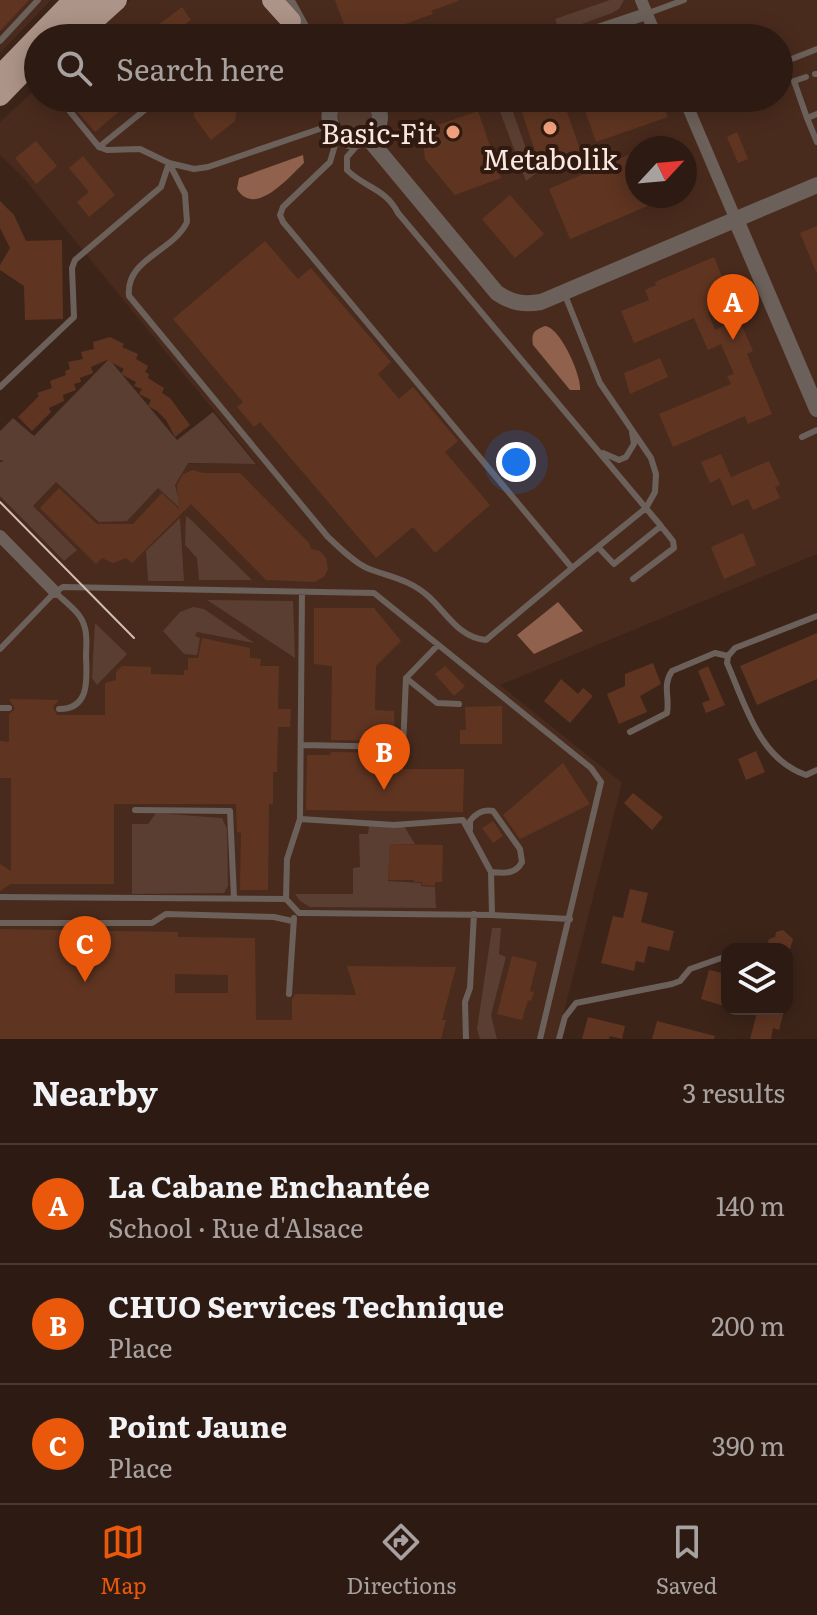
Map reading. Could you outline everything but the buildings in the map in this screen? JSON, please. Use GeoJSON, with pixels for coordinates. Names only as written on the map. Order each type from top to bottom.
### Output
{"type":"FeatureCollection","features":[{"type":"Feature","properties":{"kind":"main road"},"geometry":{"type":"LineString","coordinates":[[37,24],[59,0]]}},
{"type":"Feature","properties":{"kind":"main road"},"geometry":{"type":"LineString","coordinates":[[50,24],[73,0]]}},
{"type":"Feature","properties":{"kind":"main road"},"geometry":{"type":"LineString","coordinates":[[76,24],[108,2]]}},
{"type":"Feature","properties":{"kind":"main road"},"geometry":{"type":"LineString","coordinates":[[88,24],[108,2]]}},
{"type":"Feature","properties":{"kind":"main road"},"geometry":{"type":"LineString","coordinates":[[0,63],[24,37]]}},
{"type":"Feature","properties":{"kind":"main road"},"geometry":{"type":"LineString","coordinates":[[0,75],[24,50]]}},
{"type":"Feature","properties":{"kind":"main road"},"geometry":{"type":"LineString","coordinates":[[0,96],[24,71]]}},
{"type":"Feature","properties":{"kind":"main road"},"geometry":{"type":"LineString","coordinates":[[0,108],[24,85]]}},
{"type":"Feature","properties":{"kind":"street"},"geometry":{"type":"LineString","coordinates":[[641,0],[651,24]]}},
{"type":"Feature","properties":{"kind":"street"},"geometry":{"type":"LineString","coordinates":[[616,24],[646,14]]}},
{"type":"Feature","properties":{"kind":"street"},"geometry":{"type":"LineString","coordinates":[[330,112],[335,130],[353,142],[365,139],[378,128],[377,112]]}},
{"type":"Feature","properties":{"kind":"street"},"geometry":{"type":"LineString","coordinates":[[690,112],[817,409]]}},
{"type":"Feature","properties":{"kind":"street"},"geometry":{"type":"LineString","coordinates":[[365,139],[497,293],[523,304],[541,302],[564,293],[817,185]]}},
{"type":"Feature","properties":{"kind":"street"},"geometry":{"type":"LineString","coordinates":[[0,536],[55,592]]}},
{"type":"Feature","properties":{"kind":"lane"},"geometry":{"type":"LineString","coordinates":[[0,41],[38,0]]}},
{"type":"Feature","properties":{"kind":"lane"},"geometry":{"type":"LineString","coordinates":[[646,14],[684,0]]}},
{"type":"Feature","properties":{"kind":"lane"},"geometry":{"type":"LineString","coordinates":[[793,58],[817,49]]}},
{"type":"Feature","properties":{"kind":"lane"},"geometry":{"type":"LineString","coordinates":[[806,77],[794,81],[817,142]]}},
{"type":"Feature","properties":{"kind":"lane"},"geometry":{"type":"LineString","coordinates":[[70,112],[99,147],[107,150],[140,149],[169,163],[194,169],[335,130],[330,162],[283,207],[280,215],[283,222],[572,568]]}},
{"type":"Feature","properties":{"kind":"lane"},"geometry":{"type":"LineString","coordinates":[[99,147],[142,112]]}},
{"type":"Feature","properties":{"kind":"lane"},"geometry":{"type":"LineString","coordinates":[[807,118],[817,114]]}},
{"type":"Feature","properties":{"kind":"lane"},"geometry":{"type":"LineString","coordinates":[[365,139],[347,157],[347,170],[375,187],[394,204],[398,213],[673,541],[674,548],[633,579]]}},
{"type":"Feature","properties":{"kind":"lane"},"geometry":{"type":"LineString","coordinates":[[0,387],[74,317],[72,268],[75,260],[161,187],[169,163]]}},
{"type":"Feature","properties":{"kind":"lane"},"geometry":{"type":"LineString","coordinates":[[169,163],[185,194],[187,222],[174,239],[131,276],[129,296],[328,537],[364,567],[406,580],[427,595],[463,632],[476,639],[486,640],[646,508],[655,492],[656,474],[651,458],[600,383],[564,293]]}},
{"type":"Feature","properties":{"kind":"lane"},"geometry":{"type":"LineString","coordinates":[[600,451],[619,460],[626,457],[634,444],[631,429]]}},
{"type":"Feature","properties":{"kind":"lane"},"geometry":{"type":"LineString","coordinates":[[802,437],[817,430]]}},
{"type":"Feature","properties":{"kind":"lane"},"geometry":{"type":"LineString","coordinates":[[598,547],[614,564],[661,526]]}},
{"type":"Feature","properties":{"kind":"lane"},"geometry":{"type":"LineString","coordinates":[[0,649],[63,587],[374,593],[591,768],[601,782],[540,1039]]}},
{"type":"Feature","properties":{"kind":"lane"},"geometry":{"type":"LineString","coordinates":[[55,592],[81,618],[86,629],[88,678],[85,695],[75,706],[59,709]]}},
{"type":"Feature","properties":{"kind":"lane"},"geometry":{"type":"LineString","coordinates":[[302,592],[300,819],[287,859],[286,899],[299,913],[474,914],[570,919]]}},
{"type":"Feature","properties":{"kind":"lane"},"geometry":{"type":"LineString","coordinates":[[817,616],[735,648],[728,656],[727,663],[758,733],[776,758],[806,775],[817,770]]}},
{"type":"Feature","properties":{"kind":"lane"},"geometry":{"type":"LineString","coordinates":[[301,745],[403,747],[406,678],[438,645]]}},
{"type":"Feature","properties":{"kind":"lane"},"geometry":{"type":"LineString","coordinates":[[630,732],[667,713],[665,688],[672,671],[715,653],[728,656]]}},
{"type":"Feature","properties":{"kind":"lane"},"geometry":{"type":"LineString","coordinates":[[406,678],[437,703],[459,704]]}},
{"type":"Feature","properties":{"kind":"lane"},"geometry":{"type":"LineString","coordinates":[[0,708],[9,708]]}},
{"type":"Feature","properties":{"kind":"lane"},"geometry":{"type":"LineString","coordinates":[[135,810],[230,811],[234,898]]}},
{"type":"Feature","properties":{"kind":"lane"},"geometry":{"type":"LineString","coordinates":[[491,872],[509,873],[522,862],[520,849],[493,811],[482,811],[473,817],[469,826],[491,872],[492,915]]}},
{"type":"Feature","properties":{"kind":"lane"},"geometry":{"type":"LineString","coordinates":[[300,819],[394,825],[463,820],[473,836]]}},
{"type":"Feature","properties":{"kind":"lane"},"geometry":{"type":"LineString","coordinates":[[0,897],[286,899]]}},
{"type":"Feature","properties":{"kind":"lane"},"geometry":{"type":"LineString","coordinates":[[289,994],[292,921],[299,913]]}},
{"type":"Feature","properties":{"kind":"lane"},"geometry":{"type":"LineString","coordinates":[[0,923],[152,923],[166,914],[274,917],[292,921]]}},
{"type":"Feature","properties":{"kind":"lane"},"geometry":{"type":"LineString","coordinates":[[466,1039],[465,1002],[470,988],[474,914]]}},
{"type":"Feature","properties":{"kind":"lane"},"geometry":{"type":"LineString","coordinates":[[559,1039],[565,1017],[576,1003],[677,983],[690,969],[721,958]]}},
{"type":"Feature","properties":{"kind":"shaded area"},"geometry":{"type":"Polygon","coordinates":[[[0,0],[51,0],[28,24],[24,24],[24,28],[0,53],[0,0]]]}},
{"type":"Feature","properties":{"kind":"shaded area"},"geometry":{"type":"Polygon","coordinates":[[[131,0],[817,0],[817,554],[500,685],[622,783],[557,1039],[0,1039],[0,462],[256,464],[264,472],[23,177],[0,155],[0,122],[24,100],[24,112],[793,112],[793,24],[105,24],[131,0]]]}},
{"type":"Feature","properties":{"kind":"shaded area"},"geometry":{"type":"Polygon","coordinates":[[[610,0],[624,0],[619,9],[612,13],[582,24],[557,24],[555,19],[610,0]]]}},
{"type":"Feature","properties":{"kind":"shaded area"},"geometry":{"type":"Polygon","coordinates":[[[339,112],[371,112],[367,127],[355,132],[343,127],[338,115],[339,112]]]}},
{"type":"Feature","properties":{"kind":"shaded area"},"geometry":{"type":"Polygon","coordinates":[[[500,112],[513,112],[535,174],[526,181],[500,112]]]}},
{"type":"Feature","properties":{"kind":"shaded area"},"geometry":{"type":"Polygon","coordinates":[[[303,155],[304,163],[272,192],[253,199],[244,197],[237,189],[239,178],[303,155]]]}},
{"type":"Feature","properties":{"kind":"shaded area"},"geometry":{"type":"Polygon","coordinates":[[[545,326],[557,334],[569,353],[580,390],[570,390],[533,345],[534,332],[545,326]]]}},
{"type":"Feature","properties":{"kind":"shaded area"},"geometry":{"type":"Polygon","coordinates":[[[109,359],[177,440],[213,412],[256,464],[188,463],[175,485],[181,509],[158,488],[127,521],[99,522],[56,482],[33,506],[77,550],[64,561],[0,496],[0,462],[4,461],[0,460],[0,431],[13,418],[34,436],[109,359]]]}},
{"type":"Feature","properties":{"kind":"shaded area"},"geometry":{"type":"Polygon","coordinates":[[[186,516],[252,580],[199,580],[197,558],[185,545],[186,516]]]}},
{"type":"Feature","properties":{"kind":"shaded area"},"geometry":{"type":"Polygon","coordinates":[[[180,518],[184,581],[148,581],[146,551],[180,518]]]}},
{"type":"Feature","properties":{"kind":"shaded area"},"geometry":{"type":"Polygon","coordinates":[[[207,600],[293,601],[295,658],[207,600]]]}},
{"type":"Feature","properties":{"kind":"shaded area"},"geometry":{"type":"Polygon","coordinates":[[[558,602],[583,631],[534,654],[517,635],[558,602]]]}},
{"type":"Feature","properties":{"kind":"shaded area"},"geometry":{"type":"Polygon","coordinates":[[[193,607],[204,609],[254,643],[197,632],[195,636],[200,638],[197,655],[184,654],[163,631],[180,612],[193,607]]]}},
{"type":"Feature","properties":{"kind":"shaded area"},"geometry":{"type":"Polygon","coordinates":[[[95,623],[127,654],[97,685],[92,678],[95,623]]]}},
{"type":"Feature","properties":{"kind":"shaded area"},"geometry":{"type":"Polygon","coordinates":[[[156,813],[222,818],[227,829],[228,886],[224,893],[132,894],[132,824],[148,824],[156,813]]]}},
{"type":"Feature","properties":{"kind":"shaded area"},"geometry":{"type":"Polygon","coordinates":[[[369,826],[404,826],[415,844],[390,844],[388,881],[435,887],[436,908],[310,907],[300,901],[295,894],[353,894],[353,868],[360,867],[359,834],[368,834],[369,826]]]}},
{"type":"Feature","properties":{"kind":"shaded area"},"geometry":{"type":"Polygon","coordinates":[[[492,928],[501,928],[499,954],[506,957],[491,1015],[497,1039],[480,1039],[477,1029],[492,928]]]}},
{"type":"Feature","properties":{"kind":"tram line"},"geometry":{"type":"LineString","coordinates":[[0,502],[134,638]]}},
{"type":"Feature","properties":{"kind":"place","name":"Metabolik"},"geometry":{"type":"Point","coordinates":[550,128]}},
{"type":"Feature","properties":{"kind":"place","name":"Basic-Fit"},"geometry":{"type":"Point","coordinates":[453,132]}},
{"type":"Feature","properties":{"kind":"place","name":"La Cabane Enchantée"},"geometry":{"type":"Point","coordinates":[733,340]}},
{"type":"Feature","properties":{"kind":"place","name":"CHUO Services Technique"},"geometry":{"type":"Point","coordinates":[384,790]}},
{"type":"Feature","properties":{"kind":"place","name":"Point Jaune"},"geometry":{"type":"Point","coordinates":[85,982]}}]}
